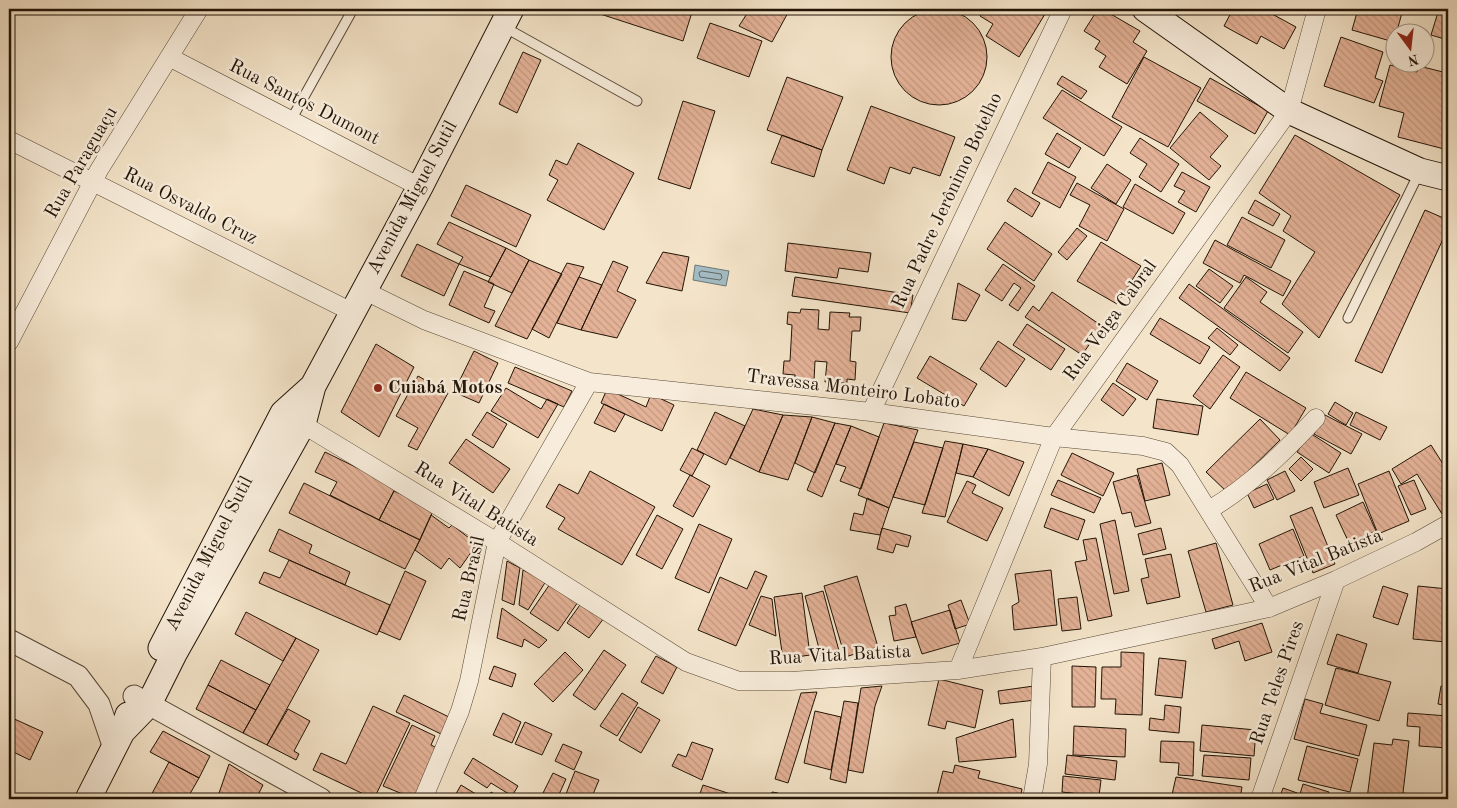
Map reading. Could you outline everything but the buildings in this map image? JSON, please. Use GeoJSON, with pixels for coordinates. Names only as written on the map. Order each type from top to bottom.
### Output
{"type":"FeatureCollection","features":[{"type":"Feature","properties":{"kind":"main road"},"geometry":{"type":"LineString","coordinates":[[1145,9],[1289,111],[1420,171],[1448,178]]}},
{"type":"Feature","properties":{"kind":"main road","name":"Avenida Miguel Sutil"},"geometry":{"type":"LineString","coordinates":[[88,799],[118,740],[142,700],[174,654],[293,419],[365,291],[506,17]]}},
{"type":"Feature","properties":{"kind":"street","name":"Rua Paraguaçu"},"geometry":{"type":"LineString","coordinates":[[9,342],[93,182],[199,9]]}},
{"type":"Feature","properties":{"kind":"street","name":"Rua Padre Jerônimo Botelho"},"geometry":{"type":"LineString","coordinates":[[871,412],[1063,9]]}},
{"type":"Feature","properties":{"kind":"street","name":"Rua Veiga Cabral"},"geometry":{"type":"LineString","coordinates":[[958,670],[1054,437],[1289,111],[1317,9]]}},
{"type":"Feature","properties":{"kind":"street","name":"Rua Santos Dumont"},"geometry":{"type":"LineString","coordinates":[[169,57],[420,187]]}},
{"type":"Feature","properties":{"kind":"street","name":"Rua Osvaldo Cruz"},"geometry":{"type":"LineString","coordinates":[[9,140],[352,312]]}},
{"type":"Feature","properties":{"kind":"street","name":"Travessa Monteiro Lobato"},"geometry":{"type":"LineString","coordinates":[[365,291],[424,320],[589,382],[871,412],[1054,437],[1143,446],[1166,452],[1180,465],[1269,608]]}},
{"type":"Feature","properties":{"kind":"street","name":"Rua Brasil"},"geometry":{"type":"LineString","coordinates":[[424,799],[460,711],[469,680],[497,542],[589,382]]}},
{"type":"Feature","properties":{"kind":"street"},"geometry":{"type":"LineString","coordinates":[[1209,510],[1234,495],[1270,466],[1316,418]]}},
{"type":"Feature","properties":{"kind":"street","name":"Rua Vital Batista"},"geometry":{"type":"LineString","coordinates":[[293,419],[497,542],[686,662],[739,681],[791,681],[958,670],[1042,657],[1269,608],[1336,580],[1416,542],[1448,524]]}},
{"type":"Feature","properties":{"kind":"street","name":"Rua Teles Pires"},"geometry":{"type":"LineString","coordinates":[[1260,799],[1336,580]]}},
{"type":"Feature","properties":{"kind":"street"},"geometry":{"type":"LineString","coordinates":[[9,640],[78,676],[99,704],[118,740]]}},
{"type":"Feature","properties":{"kind":"street"},"geometry":{"type":"LineString","coordinates":[[1032,799],[1038,764],[1042,657]]}},
{"type":"Feature","properties":{"kind":"street"},"geometry":{"type":"LineString","coordinates":[[142,700],[322,799]]}},
{"type":"Feature","properties":{"kind":"lane"},"geometry":{"type":"LineString","coordinates":[[291,120],[353,9]]}},
{"type":"Feature","properties":{"kind":"lane"},"geometry":{"type":"LineString","coordinates":[[506,17],[637,101]]}},
{"type":"Feature","properties":{"kind":"lane"},"geometry":{"type":"LineString","coordinates":[[1348,318],[1420,171]]}},
{"type":"Feature","properties":{"kind":"water"},"geometry":{"type":"Polygon","coordinates":[[[695,265],[729,271],[726,286],[693,280],[695,265]]]}},
{"type":"Feature","properties":{"kind":"place","name":"Cuiabá Motos"},"geometry":{"type":"Point","coordinates":[378,388]}}]}
